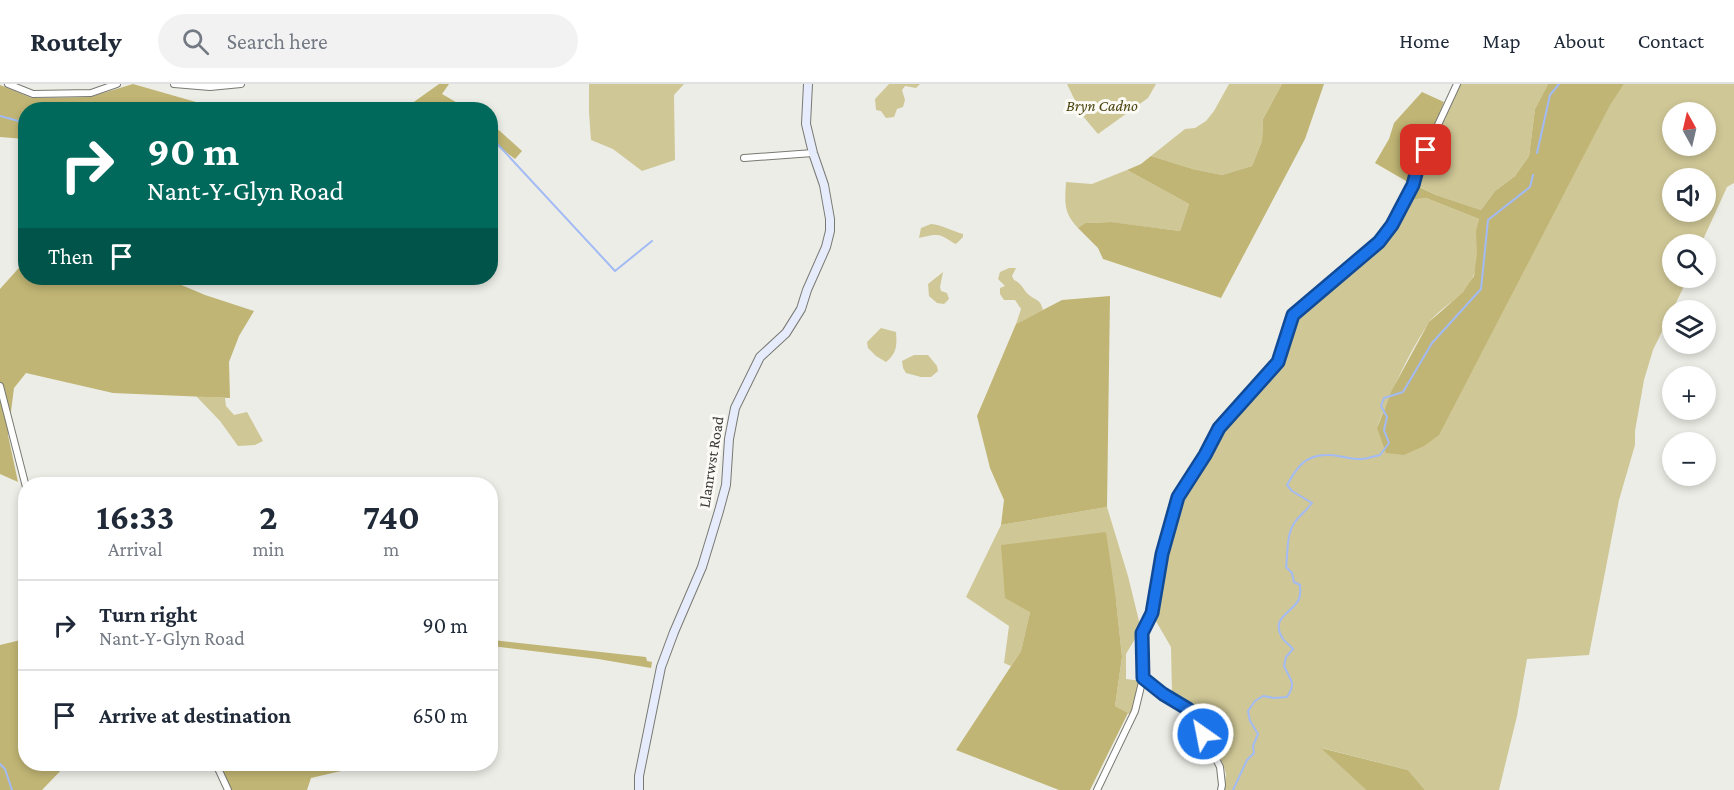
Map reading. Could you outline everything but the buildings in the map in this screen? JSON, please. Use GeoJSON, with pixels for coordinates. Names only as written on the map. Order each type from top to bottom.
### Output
{"type":"FeatureCollection","features":[{"type":"Feature","properties":{"kind":"main road","name":"Llanrwst Road"},"geometry":{"type":"LineString","coordinates":[[639,790],[639,776],[661,667],[702,567],[723,493],[735,408],[760,357],[786,333],[795,321],[826,247],[830,231],[824,185],[806,124],[808,84]]}},
{"type":"Feature","properties":{"kind":"street"},"geometry":{"type":"LineString","coordinates":[[8,84],[33,94],[91,93],[117,84]]}},
{"type":"Feature","properties":{"kind":"street"},"geometry":{"type":"LineString","coordinates":[[174,84],[210,87],[241,84]]}},
{"type":"Feature","properties":{"kind":"street"},"geometry":{"type":"LineString","coordinates":[[1097,790],[1135,711],[1143,678],[1142,633],[1152,613],[1162,554],[1178,497],[1219,428],[1278,362],[1293,315],[1379,242],[1392,225],[1413,185],[1417,170],[1456,84]]}},
{"type":"Feature","properties":{"kind":"street"},"geometry":{"type":"LineString","coordinates":[[744,158],[813,153]]}},
{"type":"Feature","properties":{"kind":"street"},"geometry":{"type":"LineString","coordinates":[[0,386],[23,477]]}},
{"type":"Feature","properties":{"kind":"street"},"geometry":{"type":"LineString","coordinates":[[1143,678],[1163,694],[1188,709],[1195,717],[1220,767],[1221,790]]}},
{"type":"Feature","properties":{"kind":"street"},"geometry":{"type":"LineString","coordinates":[[219,771],[228,790]]}},
{"type":"Feature","properties":{"kind":"green space"},"geometry":{"type":"Polygon","coordinates":[[[589,84],[684,84],[674,95],[675,160],[642,171],[613,149],[591,140],[589,84]]]}},
{"type":"Feature","properties":{"kind":"green space"},"geometry":{"type":"Polygon","coordinates":[[[889,84],[920,84],[916,88],[905,86],[902,90],[905,100],[903,107],[897,109],[894,117],[886,118],[881,111],[876,110],[875,99],[889,84]]]}},
{"type":"Feature","properties":{"kind":"green space","name":"Bryn Cadno"},"geometry":{"type":"Polygon","coordinates":[[[1067,84],[1156,84],[1148,98],[1098,134],[1082,115],[1067,84]]]}},
{"type":"Feature","properties":{"kind":"green space"},"geometry":{"type":"Polygon","coordinates":[[[1229,84],[1282,84],[1263,119],[1262,141],[1252,166],[1222,175],[1151,156],[1185,129],[1195,128],[1206,121],[1229,84]]]}},
{"type":"Feature","properties":{"kind":"green space"},"geometry":{"type":"Polygon","coordinates":[[[1459,84],[1548,84],[1535,109],[1529,156],[1515,176],[1495,191],[1481,210],[1436,195],[1416,185],[1420,170],[1459,84]]]}},
{"type":"Feature","properties":{"kind":"green space"},"geometry":{"type":"Polygon","coordinates":[[[1624,84],[1734,84],[1734,183],[1727,187],[1716,211],[1716,168],[1662,168],[1662,222],[1711,222],[1706,234],[1662,234],[1662,288],[1683,288],[1677,300],[1662,300],[1662,331],[1653,350],[1644,380],[1635,431],[1635,445],[1619,500],[1589,655],[1527,659],[1517,716],[1499,790],[1425,790],[1408,770],[1322,748],[1366,790],[1224,790],[1226,774],[1223,764],[1196,713],[1172,693],[1171,647],[1153,616],[1165,551],[1180,501],[1221,430],[1269,377],[1284,355],[1295,320],[1328,288],[1374,254],[1386,241],[1410,199],[1426,198],[1479,219],[1476,267],[1466,289],[1433,318],[1420,336],[1377,427],[1624,84]]]}},
{"type":"Feature","properties":{"kind":"green space"},"geometry":{"type":"Polygon","coordinates":[[[1127,170],[1189,204],[1180,231],[1109,222],[1085,223],[1078,228],[1067,212],[1066,182],[1092,184],[1127,170]]]}},
{"type":"Feature","properties":{"kind":"green space"},"geometry":{"type":"Polygon","coordinates":[[[931,224],[963,234],[963,237],[956,244],[938,235],[919,238],[921,228],[931,224]]]}},
{"type":"Feature","properties":{"kind":"green space"},"geometry":{"type":"Polygon","coordinates":[[[1016,268],[1012,276],[1014,280],[1039,302],[1043,310],[1016,324],[1021,309],[1015,300],[1004,300],[1000,294],[1000,288],[1005,286],[998,279],[1000,272],[1016,268]]]}},
{"type":"Feature","properties":{"kind":"green space"},"geometry":{"type":"Polygon","coordinates":[[[943,272],[940,287],[941,291],[947,293],[949,299],[944,304],[937,303],[929,296],[928,284],[943,272]]]}},
{"type":"Feature","properties":{"kind":"green space"},"geometry":{"type":"Polygon","coordinates":[[[881,328],[896,332],[896,348],[886,362],[868,348],[867,342],[881,328]]]}},
{"type":"Feature","properties":{"kind":"green space"},"geometry":{"type":"Polygon","coordinates":[[[914,355],[928,355],[937,366],[938,371],[931,377],[906,373],[902,361],[914,355]]]}},
{"type":"Feature","properties":{"kind":"green space"},"geometry":{"type":"Polygon","coordinates":[[[196,396],[225,398],[226,406],[234,415],[247,412],[263,441],[255,445],[238,446],[220,421],[196,396]]]}},
{"type":"Feature","properties":{"kind":"green space"},"geometry":{"type":"Polygon","coordinates":[[[1107,507],[1141,629],[1126,654],[1126,679],[1142,681],[1133,716],[1115,706],[1122,657],[1116,600],[1030,612],[1021,651],[1011,666],[1004,663],[1009,626],[966,597],[1001,525],[1107,507]]]}},
{"type":"Feature","properties":{"kind":"shaded area"},"geometry":{"type":"Polygon","coordinates":[[[133,84],[196,102],[18,102],[18,138],[0,137],[0,85],[32,98],[90,97],[133,84]]]}},
{"type":"Feature","properties":{"kind":"shaded area"},"geometry":{"type":"Polygon","coordinates":[[[439,84],[449,84],[442,94],[456,102],[414,102],[439,84]]]}},
{"type":"Feature","properties":{"kind":"shaded area"},"geometry":{"type":"Polygon","coordinates":[[[1282,84],[1324,84],[1305,139],[1221,298],[1103,259],[1098,248],[1078,228],[1085,223],[1111,222],[1180,231],[1189,204],[1127,170],[1141,164],[1151,156],[1222,175],[1252,166],[1262,141],[1263,119],[1282,84]]]}},
{"type":"Feature","properties":{"kind":"shaded area"},"geometry":{"type":"Polygon","coordinates":[[[1548,84],[1624,84],[1610,105],[1439,435],[1424,446],[1404,455],[1386,453],[1377,428],[1392,390],[1429,322],[1463,292],[1474,276],[1477,254],[1476,231],[1479,219],[1426,198],[1406,200],[1413,185],[1375,163],[1389,139],[1394,123],[1422,92],[1444,102],[1413,184],[1436,195],[1481,210],[1495,191],[1515,176],[1529,156],[1535,109],[1548,84]]]}},
{"type":"Feature","properties":{"kind":"shaded area"},"geometry":{"type":"Polygon","coordinates":[[[498,129],[522,151],[515,159],[498,146],[498,129]]]}},
{"type":"Feature","properties":{"kind":"shaded area"},"geometry":{"type":"Polygon","coordinates":[[[18,269],[18,285],[181,285],[254,311],[239,336],[229,362],[230,398],[113,393],[26,373],[14,388],[8,435],[18,482],[0,474],[0,289],[18,269]]]}},
{"type":"Feature","properties":{"kind":"shaded area"},"geometry":{"type":"Polygon","coordinates":[[[1110,296],[1107,507],[1001,525],[1004,500],[990,468],[977,416],[1016,324],[1062,300],[1110,296]]]}},
{"type":"Feature","properties":{"kind":"shaded area"},"geometry":{"type":"Polygon","coordinates":[[[1106,532],[1122,657],[1115,706],[1128,713],[1090,790],[1059,790],[956,750],[1021,651],[1030,612],[1005,598],[1001,545],[1106,532]]]}},
{"type":"Feature","properties":{"kind":"shaded area"},"geometry":{"type":"Polygon","coordinates":[[[18,641],[18,771],[60,771],[42,790],[0,790],[0,645],[18,641]]]}},
{"type":"Feature","properties":{"kind":"shaded area"},"geometry":{"type":"Polygon","coordinates":[[[498,641],[646,657],[647,661],[652,662],[651,668],[498,647],[498,641]]]}},
{"type":"Feature","properties":{"kind":"shaded area"},"geometry":{"type":"Polygon","coordinates":[[[1321,748],[1408,770],[1425,790],[1366,790],[1321,748]]]}},
{"type":"Feature","properties":{"kind":"shaded area"},"geometry":{"type":"Polygon","coordinates":[[[219,771],[341,771],[311,778],[307,790],[228,790],[219,771]]]}},
{"type":"Feature","properties":{"kind":"waterway"},"geometry":{"type":"LineString","coordinates":[[1537,153],[1550,95],[1559,84]]}},
{"type":"Feature","properties":{"kind":"waterway"},"geometry":{"type":"LineString","coordinates":[[0,116],[18,121]]}},
{"type":"Feature","properties":{"kind":"waterway"},"geometry":{"type":"LineString","coordinates":[[498,145],[615,271],[652,241]]}},
{"type":"Feature","properties":{"kind":"waterway"},"geometry":{"type":"LineString","coordinates":[[1233,790],[1247,760],[1254,753],[1253,746],[1258,734],[1250,721],[1248,711],[1255,701],[1263,696],[1287,697],[1292,688],[1292,681],[1284,666],[1286,657],[1293,649],[1283,639],[1279,632],[1279,625],[1280,620],[1296,604],[1300,595],[1300,585],[1294,582],[1292,573],[1286,567],[1290,532],[1312,503],[1292,491],[1287,485],[1302,463],[1313,457],[1331,455],[1366,459],[1380,455],[1389,443],[1384,430],[1387,417],[1381,406],[1384,398],[1403,392],[1432,343],[1481,289],[1488,220],[1530,187],[1533,175]]}},
{"type":"Feature","properties":{"kind":"waterway"},"geometry":{"type":"LineString","coordinates":[[0,764],[5,769],[12,790]]}},
{"type":"Feature","properties":{"kind":"route"},"geometry":{"type":"LineString","coordinates":[[1203,734],[1195,717],[1188,709],[1163,694],[1143,678],[1142,633],[1152,613],[1162,554],[1178,497],[1219,428],[1278,362],[1293,315],[1379,242],[1392,225],[1413,185],[1426,150]]}}]}
